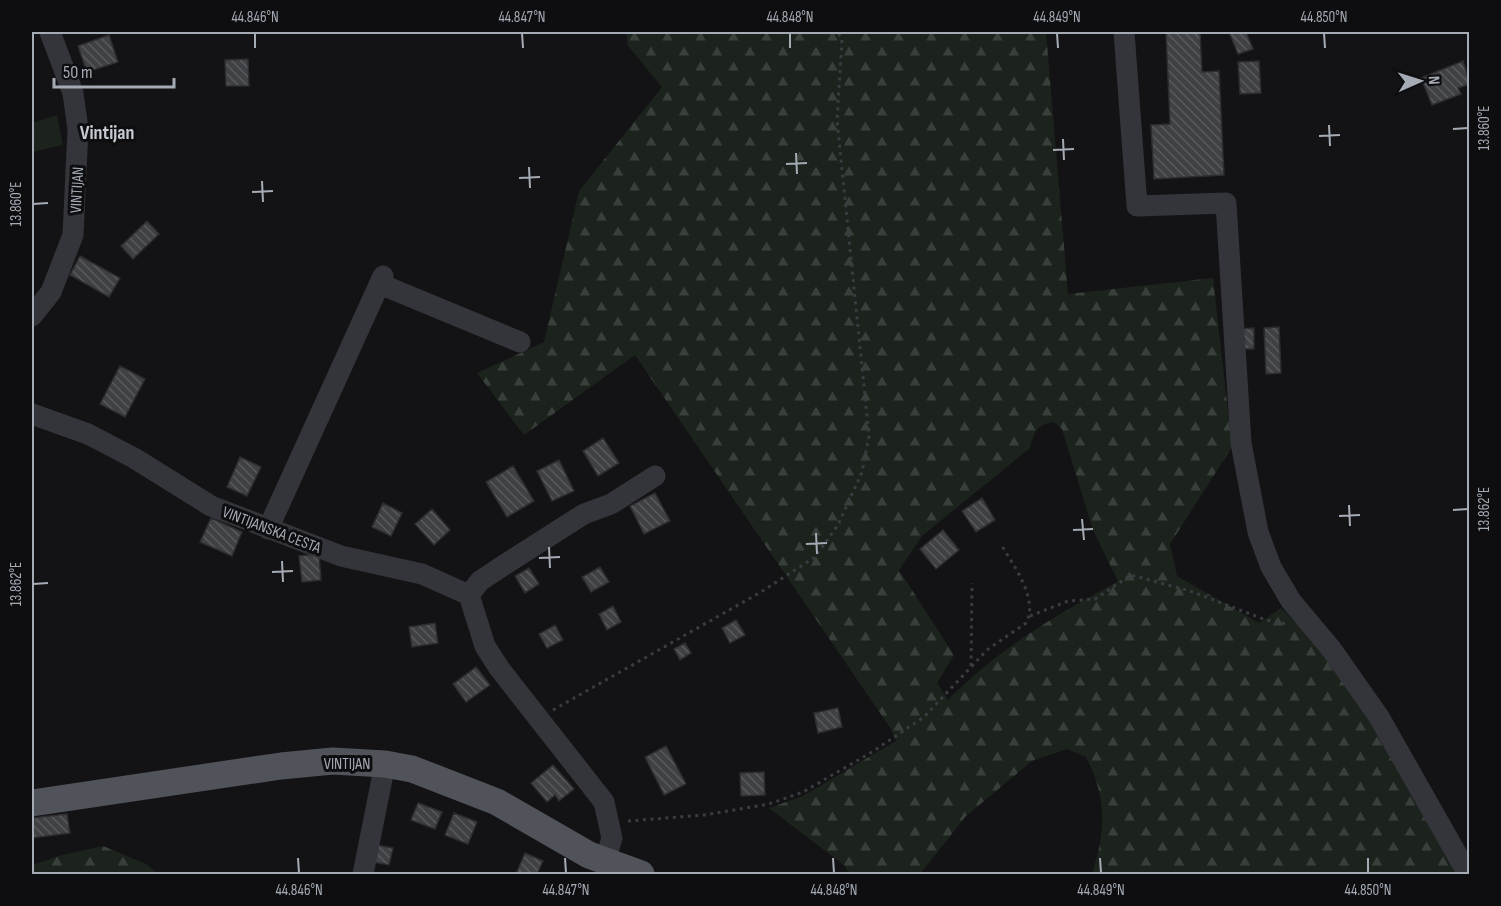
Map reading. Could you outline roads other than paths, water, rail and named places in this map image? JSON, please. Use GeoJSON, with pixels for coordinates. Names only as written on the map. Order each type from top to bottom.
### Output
{"type":"FeatureCollection","features":[{"type":"Feature","properties":{"kind":"main road","name":"VINTIJAN"},"geometry":{"type":"LineString","coordinates":[[32,803],[281,766],[333,761],[385,764],[412,769],[497,802],[623,870]]}},
{"type":"Feature","properties":{"kind":"street","name":"VINTIJAN"},"geometry":{"type":"LineString","coordinates":[[34,307],[55,284],[73,235],[78,166],[78,129],[73,93],[50,32]]}},
{"type":"Feature","properties":{"kind":"street"},"geometry":{"type":"LineString","coordinates":[[1124,32],[1137,206],[1226,203],[1241,443],[1258,532],[1271,567],[1291,600],[1379,717],[1468,874]]}},
{"type":"Feature","properties":{"kind":"street"},"geometry":{"type":"LineString","coordinates":[[268,530],[382,280],[520,342]]}},
{"type":"Feature","properties":{"kind":"street","name":"VINTIJANSKA CESTA"},"geometry":{"type":"LineString","coordinates":[[32,414],[88,434],[134,458],[211,506],[268,530],[293,536],[351,559],[422,574],[469,595]]}},
{"type":"Feature","properties":{"kind":"street"},"geometry":{"type":"LineString","coordinates":[[623,870],[611,844],[611,822],[603,801],[517,695],[485,646],[469,595],[480,581],[584,514],[611,504],[655,476]]}},
{"type":"Feature","properties":{"kind":"street"},"geometry":{"type":"LineString","coordinates":[[363,874],[385,764]]}},
{"type":"Feature","properties":{"kind":"district","name":"Vintijan"},"geometry":{"type":"Point","coordinates":[107,132]}}]}
